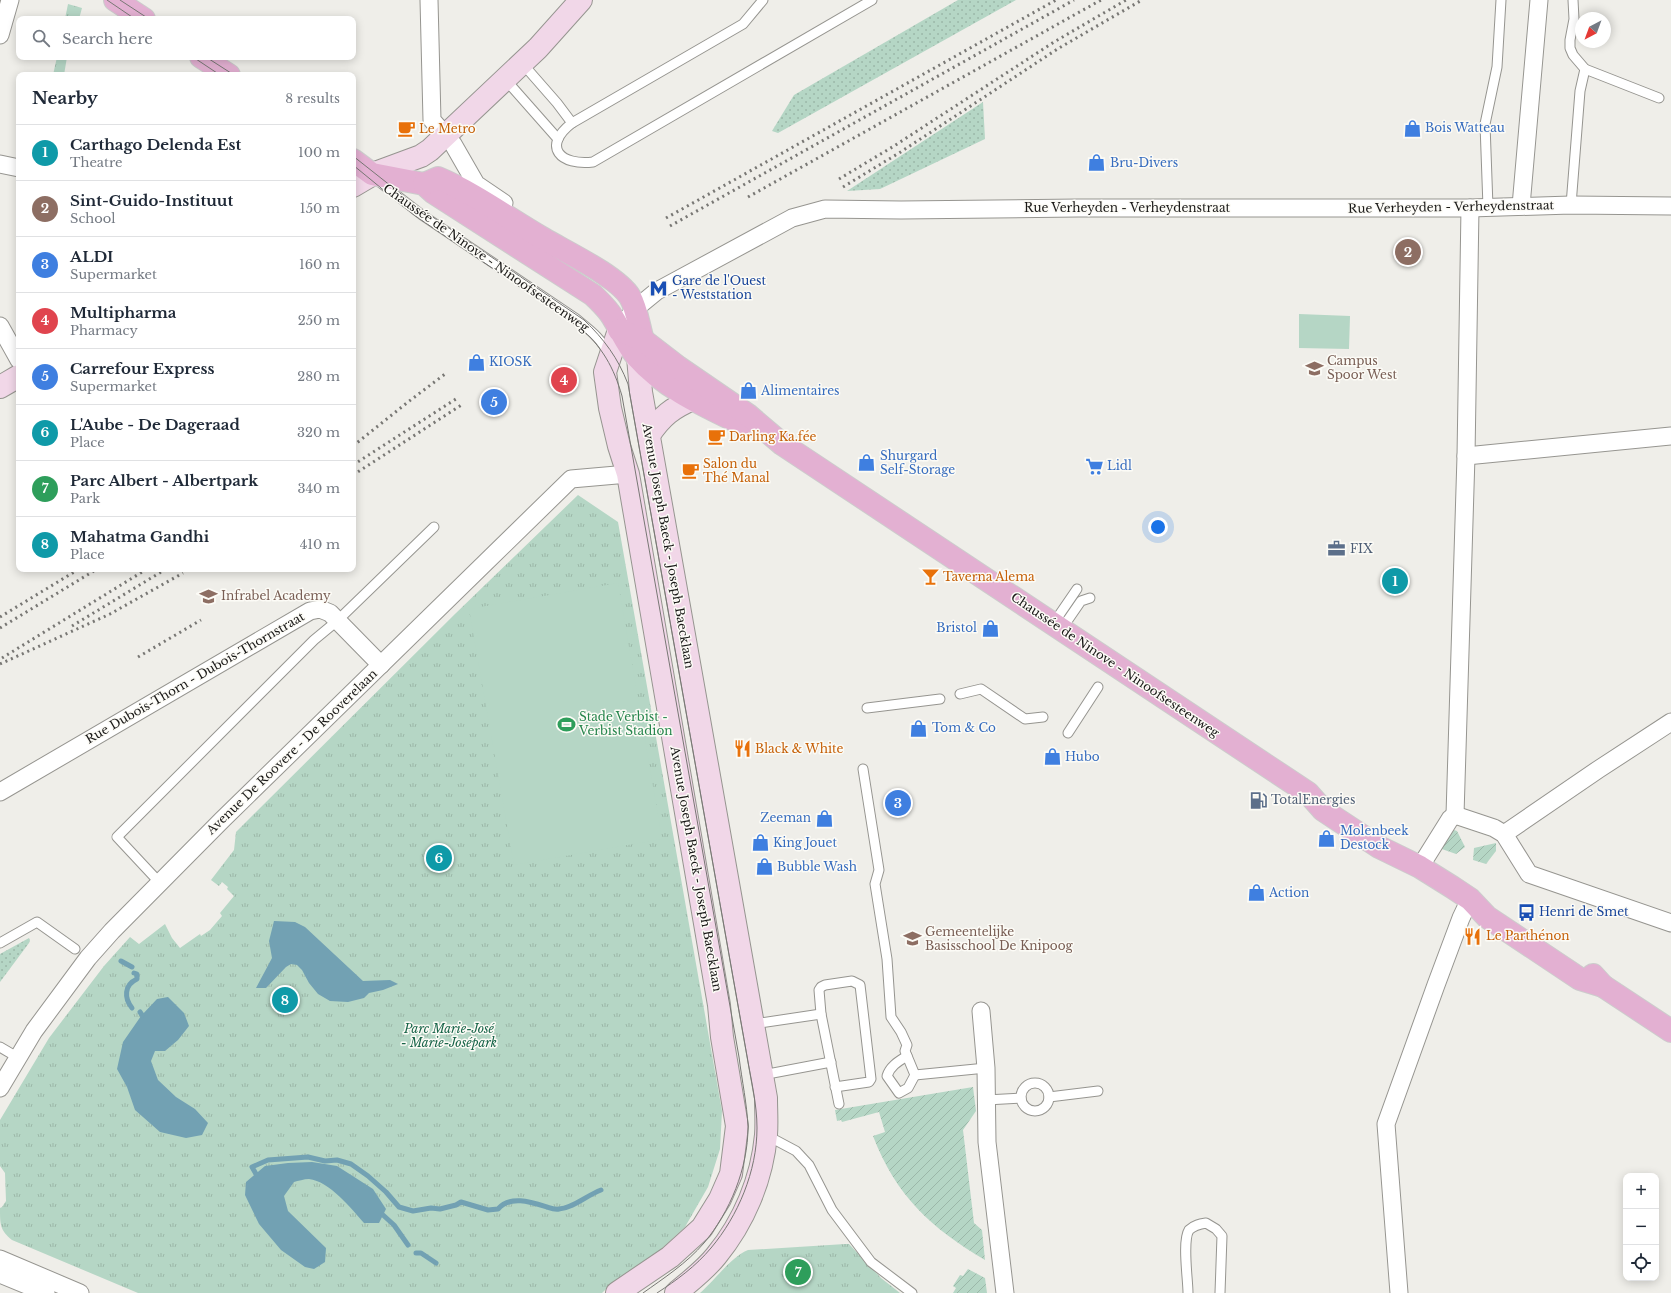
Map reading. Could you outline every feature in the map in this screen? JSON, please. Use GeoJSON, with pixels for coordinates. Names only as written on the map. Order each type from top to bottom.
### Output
{"type":"FeatureCollection","features":[{"type":"Feature","properties":{"kind":"main road"},"geometry":{"type":"LineString","coordinates":[[115,0],[139,16]]}},
{"type":"Feature","properties":{"kind":"main road"},"geometry":{"type":"LineString","coordinates":[[206,60],[224,72]]}},
{"type":"Feature","properties":{"kind":"main road","name":"Chaussée de Ninove - Ninoofsesteenweg"},"geometry":{"type":"LineString","coordinates":[[356,164],[365,176],[413,175],[438,178],[458,187],[544,239],[588,263],[612,280],[629,296],[635,309],[640,355],[651,371],[693,399],[782,444],[1308,793],[1323,810],[1372,843],[1420,866],[1470,899],[1487,917],[1580,979],[1603,986],[1671,1031]]}},
{"type":"Feature","properties":{"kind":"main road","name":"Chaussée de Ninove - Ninoofsesteenweg"},"geometry":{"type":"LineString","coordinates":[[413,175],[434,192],[593,295],[607,309],[614,346],[678,367],[748,415],[782,444]]}},
{"type":"Feature","properties":{"kind":"street"},"geometry":{"type":"LineString","coordinates":[[0,35],[10,0]]}},
{"type":"Feature","properties":{"kind":"street","name":"Chaussée de Ninove - Ninoofsesteenweg"},"geometry":{"type":"LineString","coordinates":[[429,0],[432,120],[453,144],[476,184],[523,216],[544,239]]}},
{"type":"Feature","properties":{"kind":"street"},"geometry":{"type":"LineString","coordinates":[[413,175],[421,156],[430,150],[538,48],[581,0]]}},
{"type":"Feature","properties":{"kind":"street"},"geometry":{"type":"LineString","coordinates":[[1521,206],[1539,0]]}},
{"type":"Feature","properties":{"kind":"street"},"geometry":{"type":"LineString","coordinates":[[0,164],[16,167]]}},
{"type":"Feature","properties":{"kind":"street","name":"Rue Verheyden - Verheydenstraat"},"geometry":{"type":"LineString","coordinates":[[614,346],[635,309],[657,291],[792,218],[825,209],[1470,208],[1571,205],[1671,206]]}},
{"type":"Feature","properties":{"kind":"street"},"geometry":{"type":"LineString","coordinates":[[1420,866],[1450,819],[1455,815],[1466,456],[1470,208]]}},
{"type":"Feature","properties":{"kind":"street"},"geometry":{"type":"LineString","coordinates":[[0,326],[16,355]]}},
{"type":"Feature","properties":{"kind":"street","name":"Avenue Joseph Baeck - Joseph Baecklaan"},"geometry":{"type":"LineString","coordinates":[[614,346],[605,372],[610,408],[619,446],[628,474],[719,1005],[722,1037],[737,1126],[731,1174],[720,1199],[702,1228],[670,1257],[617,1293]]}},
{"type":"Feature","properties":{"kind":"street","name":"Avenue Joseph Baeck - Joseph Baecklaan"},"geometry":{"type":"LineString","coordinates":[[640,355],[641,392],[766,1098],[766,1135],[762,1163],[748,1206],[716,1255],[699,1274],[676,1293]]}},
{"type":"Feature","properties":{"kind":"street"},"geometry":{"type":"LineString","coordinates":[[0,387],[16,378]]}},
{"type":"Feature","properties":{"kind":"street"},"geometry":{"type":"LineString","coordinates":[[649,435],[658,422],[668,412],[693,399]]}},
{"type":"Feature","properties":{"kind":"street"},"geometry":{"type":"LineString","coordinates":[[1466,456],[1671,436]]}},
{"type":"Feature","properties":{"kind":"street","name":"Avenue De Roovere - De Rooverelaan"},"geometry":{"type":"LineString","coordinates":[[0,1088],[17,1057],[34,1031],[88,958],[112,931],[160,882],[571,479],[628,474]]}},
{"type":"Feature","properties":{"kind":"street","name":"Rue Dubois-Thorn - Dubois-Thornstraat"},"geometry":{"type":"LineString","coordinates":[[0,792],[310,611],[320,609],[330,613],[381,665]]}},
{"type":"Feature","properties":{"kind":"street"},"geometry":{"type":"LineString","coordinates":[[1504,834],[1599,768],[1671,722]]}},
{"type":"Feature","properties":{"kind":"street"},"geometry":{"type":"LineString","coordinates":[[1455,815],[1494,828],[1504,834],[1529,874],[1671,923]]}},
{"type":"Feature","properties":{"kind":"street"},"geometry":{"type":"LineString","coordinates":[[1399,1293],[1386,1124],[1461,918],[1470,899]]}},
{"type":"Feature","properties":{"kind":"street"},"geometry":{"type":"LineString","coordinates":[[980,1011],[986,1068],[988,1142],[1005,1293]]}},
{"type":"Feature","properties":{"kind":"street"},"geometry":{"type":"LineString","coordinates":[[0,1259],[80,1293]]}},
{"type":"Feature","properties":{"kind":"street"},"geometry":{"type":"LineString","coordinates":[[0,1274],[46,1293]]}},
{"type":"Feature","properties":{"kind":"lane"},"geometry":{"type":"LineString","coordinates":[[111,0],[135,16]]}},
{"type":"Feature","properties":{"kind":"lane"},"geometry":{"type":"LineString","coordinates":[[763,0],[742,24],[564,129],[558,139],[556,148],[561,156],[570,161],[581,164],[593,162],[872,0]]}},
{"type":"Feature","properties":{"kind":"lane"},"geometry":{"type":"LineString","coordinates":[[1488,207],[1485,124],[1498,67],[1501,0]]}},
{"type":"Feature","properties":{"kind":"lane"},"geometry":{"type":"LineString","coordinates":[[1573,0],[1574,19],[1570,48],[1573,55],[1585,70],[1659,98]]}},
{"type":"Feature","properties":{"kind":"lane"},"geometry":{"type":"LineString","coordinates":[[202,60],[220,72]]}},
{"type":"Feature","properties":{"kind":"lane"},"geometry":{"type":"LineString","coordinates":[[522,63],[557,103],[572,123]]}},
{"type":"Feature","properties":{"kind":"lane"},"geometry":{"type":"LineString","coordinates":[[1571,205],[1580,91],[1585,70]]}},
{"type":"Feature","properties":{"kind":"lane"},"geometry":{"type":"LineString","coordinates":[[505,79],[558,139]]}},
{"type":"Feature","properties":{"kind":"lane","name":"Chaussée de Ninove - Ninoofsesteenweg"},"geometry":{"type":"LineString","coordinates":[[365,176],[575,318],[595,336],[607,350],[614,346]]}},
{"type":"Feature","properties":{"kind":"lane"},"geometry":{"type":"LineString","coordinates":[[595,336],[614,346]]}},
{"type":"Feature","properties":{"kind":"lane","name":"Chaussée de Ninove - Ninoofsesteenweg"},"geometry":{"type":"LineString","coordinates":[[595,336],[614,346]]}},
{"type":"Feature","properties":{"kind":"lane"},"geometry":{"type":"LineString","coordinates":[[160,882],[117,837],[314,640],[337,620],[434,527]]}},
{"type":"Feature","properties":{"kind":"lane"},"geometry":{"type":"LineString","coordinates":[[1057,627],[1077,588]]}},
{"type":"Feature","properties":{"kind":"lane"},"geometry":{"type":"LineString","coordinates":[[1057,627],[1081,601],[1090,598]]}},
{"type":"Feature","properties":{"kind":"lane"},"geometry":{"type":"LineString","coordinates":[[1068,733],[1098,687]]}},
{"type":"Feature","properties":{"kind":"lane"},"geometry":{"type":"LineString","coordinates":[[960,694],[981,689],[1025,719],[1043,717]]}},
{"type":"Feature","properties":{"kind":"lane"},"geometry":{"type":"LineString","coordinates":[[866,708],[940,699]]}},
{"type":"Feature","properties":{"kind":"lane"},"geometry":{"type":"LineString","coordinates":[[863,770],[879,870],[876,884],[886,959],[891,1017],[901,1032],[907,1045],[905,1051],[915,1075]]}},
{"type":"Feature","properties":{"kind":"lane"},"geometry":{"type":"LineString","coordinates":[[0,943],[37,922],[75,949]]}},
{"type":"Feature","properties":{"kind":"lane"},"geometry":{"type":"LineString","coordinates":[[836,1087],[869,1082],[872,1079],[860,985],[852,981],[821,987],[819,990],[821,1014],[838,1104]]}},
{"type":"Feature","properties":{"kind":"lane"},"geometry":{"type":"LineString","coordinates":[[754,1024],[821,1014]]}},
{"type":"Feature","properties":{"kind":"lane"},"geometry":{"type":"LineString","coordinates":[[0,1047],[17,1057]]}},
{"type":"Feature","properties":{"kind":"lane"},"geometry":{"type":"LineString","coordinates":[[907,1056],[896,1063],[888,1071],[887,1076],[899,1093],[908,1088],[915,1075]]}},
{"type":"Feature","properties":{"kind":"lane"},"geometry":{"type":"LineString","coordinates":[[762,1075],[831,1062]]}},
{"type":"Feature","properties":{"kind":"lane"},"geometry":{"type":"LineString","coordinates":[[915,1075],[986,1068]]}},
{"type":"Feature","properties":{"kind":"lane"},"geometry":{"type":"LineString","coordinates":[[1035,1083],[1046,1088],[1049,1097],[1046,1106],[1035,1112],[1024,1107],[1021,1098],[1024,1089],[1028,1085],[1035,1083]]}},
{"type":"Feature","properties":{"kind":"lane"},"geometry":{"type":"LineString","coordinates":[[1049,1097],[1098,1091]]}},
{"type":"Feature","properties":{"kind":"lane"},"geometry":{"type":"LineString","coordinates":[[986,1100],[1021,1098]]}},
{"type":"Feature","properties":{"kind":"lane"},"geometry":{"type":"LineString","coordinates":[[766,1135],[796,1152],[809,1165],[832,1210],[871,1262],[912,1293]]}},
{"type":"Feature","properties":{"kind":"lane"},"geometry":{"type":"LineString","coordinates":[[1188,1293],[1186,1242],[1189,1231],[1196,1224],[1206,1223],[1216,1229],[1222,1236],[1220,1293]]}},
{"type":"Feature","properties":{"kind":"green space"},"geometry":{"type":"Polygon","coordinates":[[[958,0],[1016,0],[778,133],[772,131],[794,95],[958,0]]]}},
{"type":"Feature","properties":{"kind":"green space"},"geometry":{"type":"Polygon","coordinates":[[[68,4],[82,8],[80,16],[66,16],[68,4]]]}},
{"type":"Feature","properties":{"kind":"green space"},"geometry":{"type":"Polygon","coordinates":[[[56,60],[66,60],[64,72],[54,72],[56,60]]]}},
{"type":"Feature","properties":{"kind":"green space"},"geometry":{"type":"Polygon","coordinates":[[[983,102],[985,139],[880,189],[847,191],[983,102]]]}},
{"type":"Feature","properties":{"kind":"green space"},"geometry":{"type":"Polygon","coordinates":[[[1299,314],[1350,316],[1349,349],[1299,348],[1299,314]]]}},
{"type":"Feature","properties":{"kind":"green space","name":"Parc Marie-José - Marie-Josépark"},"geometry":{"type":"Polygon","coordinates":[[[578,495],[618,522],[722,1111],[720,1149],[708,1187],[685,1227],[659,1251],[614,1281],[602,1293],[138,1293],[12,1240],[3,1230],[0,1219],[0,1208],[6,1201],[5,1173],[0,1166],[0,1120],[49,1038],[104,966],[130,937],[139,944],[165,924],[172,938],[180,948],[200,934],[201,936],[210,930],[222,916],[220,913],[234,896],[227,889],[228,887],[222,882],[219,886],[211,880],[234,850],[236,832],[456,613],[578,495]]]}},
{"type":"Feature","properties":{"kind":"green space","name":"Stade Verbist - Verbist Stadion"},"geometry":{"type":"Polygon","coordinates":[[[618,583],[662,839],[514,865],[469,609],[618,583]]]}},
{"type":"Feature","properties":{"kind":"green space"},"geometry":{"type":"Polygon","coordinates":[[[1451,829],[1457,831],[1465,847],[1456,854],[1439,848],[1451,829]]]}},
{"type":"Feature","properties":{"kind":"green space"},"geometry":{"type":"Polygon","coordinates":[[[1496,843],[1496,851],[1486,864],[1473,860],[1474,848],[1496,843]]]}},
{"type":"Feature","properties":{"kind":"green space"},"geometry":{"type":"Polygon","coordinates":[[[29,938],[29,943],[0,982],[0,954],[29,938]]]}},
{"type":"Feature","properties":{"kind":"green space"},"geometry":{"type":"Polygon","coordinates":[[[973,1087],[976,1111],[963,1130],[974,1223],[982,1230],[985,1260],[948,1236],[932,1223],[904,1193],[882,1157],[873,1136],[885,1132],[879,1112],[842,1122],[841,1120],[837,1121],[835,1110],[973,1087]]]}},
{"type":"Feature","properties":{"kind":"green space"},"geometry":{"type":"Polygon","coordinates":[[[849,1244],[881,1278],[900,1293],[700,1293],[729,1263],[748,1250],[849,1244]]]}},
{"type":"Feature","properties":{"kind":"green space"},"geometry":{"type":"Polygon","coordinates":[[[968,1269],[985,1278],[987,1293],[953,1293],[956,1288],[953,1286],[960,1275],[963,1276],[968,1269]]]}},
{"type":"Feature","properties":{"kind":"water"},"geometry":{"type":"Polygon","coordinates":[[[274,921],[295,922],[305,927],[363,981],[390,980],[398,984],[383,990],[369,993],[364,998],[348,1002],[330,1001],[318,994],[297,965],[291,964],[286,967],[266,988],[256,988],[272,958],[269,941],[274,921]]]}},
{"type":"Feature","properties":{"kind":"water"},"geometry":{"type":"Polygon","coordinates":[[[168,997],[184,1013],[189,1026],[178,1040],[165,1051],[155,1051],[151,1061],[158,1080],[176,1097],[195,1109],[208,1123],[202,1135],[186,1138],[160,1132],[135,1110],[127,1087],[117,1069],[123,1042],[141,1016],[157,999],[168,997]]]}},
{"type":"Feature","properties":{"kind":"water"},"geometry":{"type":"Polygon","coordinates":[[[312,1162],[337,1166],[373,1189],[386,1209],[379,1223],[364,1223],[340,1196],[324,1185],[309,1179],[294,1182],[284,1196],[288,1211],[326,1248],[325,1262],[314,1269],[305,1267],[281,1250],[259,1224],[245,1195],[246,1182],[265,1166],[312,1162]]]}},
{"type":"Feature","properties":{"kind":"waterway"},"geometry":{"type":"LineString","coordinates":[[121,961],[132,967]]}},
{"type":"Feature","properties":{"kind":"waterway"},"geometry":{"type":"LineString","coordinates":[[132,1008],[129,1004],[127,992],[130,985],[137,979],[137,974],[134,973]]}},
{"type":"Feature","properties":{"kind":"waterway"},"geometry":{"type":"LineString","coordinates":[[256,1174],[252,1167],[268,1160],[308,1157],[325,1161],[337,1160],[351,1164],[368,1176],[386,1192],[399,1207],[413,1211],[431,1208],[440,1209],[456,1205],[461,1202],[488,1210],[498,1209],[508,1202],[515,1201],[534,1203],[557,1209],[575,1204],[601,1190]]}},
{"type":"Feature","properties":{"kind":"waterway"},"geometry":{"type":"LineString","coordinates":[[383,1215],[394,1225],[408,1245]]}},
{"type":"Feature","properties":{"kind":"waterway"},"geometry":{"type":"LineString","coordinates":[[416,1253],[421,1253],[436,1263]]}},
{"type":"Feature","properties":{"kind":"tram line"},"geometry":{"type":"LineString","coordinates":[[107,0],[131,16]]}},
{"type":"Feature","properties":{"kind":"tram line"},"geometry":{"type":"LineString","coordinates":[[120,0],[144,16]]}},
{"type":"Feature","properties":{"kind":"tram line"},"geometry":{"type":"LineString","coordinates":[[198,60],[216,72]]}},
{"type":"Feature","properties":{"kind":"tram line"},"geometry":{"type":"LineString","coordinates":[[211,60],[229,72]]}},
{"type":"Feature","properties":{"kind":"tram line"},"geometry":{"type":"LineString","coordinates":[[356,158],[415,205],[584,320],[610,349],[628,384],[754,1092],[757,1119],[756,1144],[750,1176],[730,1222],[711,1248],[693,1267],[657,1293]]}},
{"type":"Feature","properties":{"kind":"tram line"},"geometry":{"type":"LineString","coordinates":[[356,167],[414,215],[579,327],[601,350],[606,358],[615,376],[622,396],[739,1057],[746,1101],[748,1127],[745,1158],[741,1174],[736,1189],[722,1218],[704,1243],[690,1257],[643,1293]]}},
{"type":"Feature","properties":{"kind":"railway"},"geometry":{"type":"LineString","coordinates":[[666,218],[1056,0]]}},
{"type":"Feature","properties":{"kind":"railway"},"geometry":{"type":"LineString","coordinates":[[670,226],[1074,0]]}},
{"type":"Feature","properties":{"kind":"railway"},"geometry":{"type":"LineString","coordinates":[[748,197],[1101,0]]}},
{"type":"Feature","properties":{"kind":"railway"},"geometry":{"type":"LineString","coordinates":[[839,179],[894,146],[1054,42],[1126,0]]}},
{"type":"Feature","properties":{"kind":"railway"},"geometry":{"type":"LineString","coordinates":[[843,187],[899,153],[1059,48],[1142,0]]}},
{"type":"Feature","properties":{"kind":"railway"},"geometry":{"type":"LineString","coordinates":[[356,444],[445,374]]}},
{"type":"Feature","properties":{"kind":"railway"},"geometry":{"type":"LineString","coordinates":[[356,463],[459,397]]}},
{"type":"Feature","properties":{"kind":"railway"},"geometry":{"type":"LineString","coordinates":[[356,473],[463,404]]}},
{"type":"Feature","properties":{"kind":"railway"},"geometry":{"type":"LineString","coordinates":[[0,617],[74,572]]}},
{"type":"Feature","properties":{"kind":"railway"},"geometry":{"type":"LineString","coordinates":[[0,628],[92,572]]}},
{"type":"Feature","properties":{"kind":"railway"},"geometry":{"type":"LineString","coordinates":[[2,658],[142,572]]}},
{"type":"Feature","properties":{"kind":"railway"},"geometry":{"type":"LineString","coordinates":[[72,626],[161,572]]}},
{"type":"Feature","properties":{"kind":"railway"},"geometry":{"type":"LineString","coordinates":[[0,664],[110,614],[183,573]]}},
{"type":"Feature","properties":{"kind":"railway"},"geometry":{"type":"LineString","coordinates":[[138,657],[201,620]]}},
{"type":"Feature","properties":{"kind":"place","name":"Bois Watteau"},"geometry":{"type":"Point","coordinates":[1412,128]}},
{"type":"Feature","properties":{"kind":"place","name":"Le Metro"},"geometry":{"type":"Point","coordinates":[406,129]}},
{"type":"Feature","properties":{"kind":"place","name":"Bru-Divers"},"geometry":{"type":"Point","coordinates":[1097,163]}},
{"type":"Feature","properties":{"kind":"place","name":"Sint-Guido-Instituut"},"geometry":{"type":"Point","coordinates":[1408,252]}},
{"type":"Feature","properties":{"kind":"place","name":"Gare de l'Ouest - Weststation"},"geometry":{"type":"Point","coordinates":[659,288]}},
{"type":"Feature","properties":{"kind":"place","name":"KIOSK"},"geometry":{"type":"Point","coordinates":[476,362]}},
{"type":"Feature","properties":{"kind":"place","name":"Campus Spoor West"},"geometry":{"type":"Point","coordinates":[1314,368]}},
{"type":"Feature","properties":{"kind":"place","name":"Multipharma"},"geometry":{"type":"Point","coordinates":[564,380]}},
{"type":"Feature","properties":{"kind":"place","name":"Alimentaires"},"geometry":{"type":"Point","coordinates":[748,391]}},
{"type":"Feature","properties":{"kind":"place","name":"Carrefour Express"},"geometry":{"type":"Point","coordinates":[494,402]}},
{"type":"Feature","properties":{"kind":"place","name":"Darling Ka.fée"},"geometry":{"type":"Point","coordinates":[716,437]}},
{"type":"Feature","properties":{"kind":"place","name":"Shurgard Self-Storage"},"geometry":{"type":"Point","coordinates":[867,463]}},
{"type":"Feature","properties":{"kind":"place","name":"Lidl"},"geometry":{"type":"Point","coordinates":[1094,466]}},
{"type":"Feature","properties":{"kind":"place","name":"Salon du Thé Manal"},"geometry":{"type":"Point","coordinates":[690,471]}},
{"type":"Feature","properties":{"kind":"place","name":"FIX"},"geometry":{"type":"Point","coordinates":[1337,549]}},
{"type":"Feature","properties":{"kind":"place","name":"Taverna Alema"},"geometry":{"type":"Point","coordinates":[930,577]}},
{"type":"Feature","properties":{"kind":"place","name":"Carthago Delenda Est"},"geometry":{"type":"Point","coordinates":[1395,581]}},
{"type":"Feature","properties":{"kind":"place","name":"Infrabel Academy"},"geometry":{"type":"Point","coordinates":[208,596]}},
{"type":"Feature","properties":{"kind":"place","name":"Bristol"},"geometry":{"type":"Point","coordinates":[990,628]}},
{"type":"Feature","properties":{"kind":"place","name":"Stade Verbist - Verbist Stadion"},"geometry":{"type":"Point","coordinates":[566,724]}},
{"type":"Feature","properties":{"kind":"place","name":"Tom & Co"},"geometry":{"type":"Point","coordinates":[919,728]}},
{"type":"Feature","properties":{"kind":"place","name":"Black & White"},"geometry":{"type":"Point","coordinates":[742,749]}},
{"type":"Feature","properties":{"kind":"place","name":"Hubo"},"geometry":{"type":"Point","coordinates":[1052,757]}},
{"type":"Feature","properties":{"kind":"place","name":"TotalEnergies"},"geometry":{"type":"Point","coordinates":[1258,800]}},
{"type":"Feature","properties":{"kind":"place","name":"ALDI"},"geometry":{"type":"Point","coordinates":[898,803]}},
{"type":"Feature","properties":{"kind":"place","name":"Zeeman"},"geometry":{"type":"Point","coordinates":[824,818]}},
{"type":"Feature","properties":{"kind":"place","name":"Molenbeek Destock"},"geometry":{"type":"Point","coordinates":[1327,838]}},
{"type":"Feature","properties":{"kind":"place","name":"King Jouet"},"geometry":{"type":"Point","coordinates":[760,843]}},
{"type":"Feature","properties":{"kind":"place","name":"L'Aube - De Dageraad"},"geometry":{"type":"Point","coordinates":[439,858]}},
{"type":"Feature","properties":{"kind":"place","name":"Bubble Wash"},"geometry":{"type":"Point","coordinates":[764,867]}},
{"type":"Feature","properties":{"kind":"place","name":"Action"},"geometry":{"type":"Point","coordinates":[1256,893]}},
{"type":"Feature","properties":{"kind":"place","name":"Henri de Smet"},"geometry":{"type":"Point","coordinates":[1526,912]}},
{"type":"Feature","properties":{"kind":"place","name":"Le Parthénon"},"geometry":{"type":"Point","coordinates":[1473,936]}},
{"type":"Feature","properties":{"kind":"place","name":"Gemeentelijke Basisschool De Knipoog"},"geometry":{"type":"Point","coordinates":[912,939]}},
{"type":"Feature","properties":{"kind":"place","name":"Mahatma Gandhi"},"geometry":{"type":"Point","coordinates":[285,1000]}},
{"type":"Feature","properties":{"kind":"place","name":"Parc Albert - Albertpark"},"geometry":{"type":"Point","coordinates":[798,1272]}}]}
